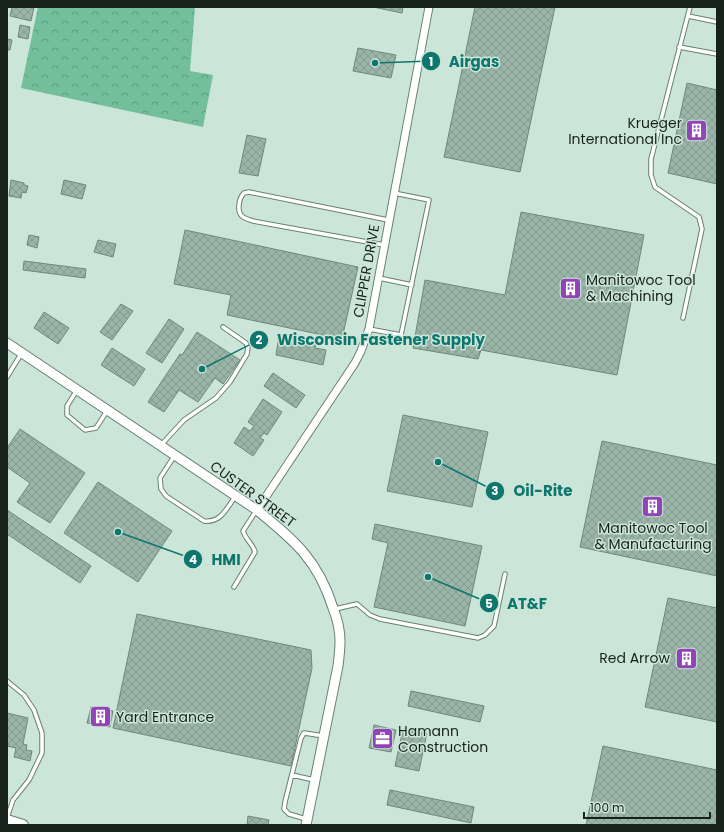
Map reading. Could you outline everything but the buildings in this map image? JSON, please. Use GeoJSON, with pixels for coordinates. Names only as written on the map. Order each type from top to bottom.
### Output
{"type":"FeatureCollection","features":[{"type":"Feature","properties":{"kind":"main road"},"geometry":{"type":"LineString","coordinates":[[7,819],[23,825]]}},
{"type":"Feature","properties":{"kind":"street","name":"CLIPPER DRIVE"},"geometry":{"type":"LineString","coordinates":[[257,510],[355,363],[369,328],[429,7]]}},
{"type":"Feature","properties":{"kind":"street","name":"CUSTER STREET"},"geometry":{"type":"LineString","coordinates":[[7,343],[257,510],[298,545],[316,569],[328,592],[334,610],[340,640],[338,666],[306,822]]}},
{"type":"Feature","properties":{"kind":"lane"},"geometry":{"type":"LineString","coordinates":[[683,318],[702,229],[699,217],[655,187],[651,175],[651,159],[690,7]]}},
{"type":"Feature","properties":{"kind":"lane"},"geometry":{"type":"LineString","coordinates":[[688,16],[717,22]]}},
{"type":"Feature","properties":{"kind":"lane"},"geometry":{"type":"LineString","coordinates":[[679,47],[717,54]]}},
{"type":"Feature","properties":{"kind":"lane"},"geometry":{"type":"LineString","coordinates":[[384,245],[253,221],[243,217],[240,213],[239,201],[244,193],[249,192],[388,220]]}},
{"type":"Feature","properties":{"kind":"lane"},"geometry":{"type":"LineString","coordinates":[[369,328],[402,335],[429,200],[394,192]]}},
{"type":"Feature","properties":{"kind":"lane"},"geometry":{"type":"LineString","coordinates":[[378,278],[412,285]]}},
{"type":"Feature","properties":{"kind":"lane"},"geometry":{"type":"LineString","coordinates":[[160,446],[184,420],[216,398],[230,382],[247,354],[248,347],[246,343],[223,327]]}},
{"type":"Feature","properties":{"kind":"lane"},"geometry":{"type":"LineString","coordinates":[[7,377],[22,353]]}},
{"type":"Feature","properties":{"kind":"lane"},"geometry":{"type":"LineString","coordinates":[[77,390],[67,406],[67,415],[85,430],[96,428],[108,410]]}},
{"type":"Feature","properties":{"kind":"lane"},"geometry":{"type":"LineString","coordinates":[[175,455],[160,478],[160,490],[166,496],[204,521],[212,522],[218,519],[235,496]]}},
{"type":"Feature","properties":{"kind":"lane"},"geometry":{"type":"LineString","coordinates":[[234,587],[255,552],[253,545],[246,539],[243,531],[257,510]]}},
{"type":"Feature","properties":{"kind":"lane"},"geometry":{"type":"LineString","coordinates":[[334,610],[357,604],[370,615],[380,619],[478,638],[486,636],[494,626],[505,574]]}},
{"type":"Feature","properties":{"kind":"lane"},"geometry":{"type":"LineString","coordinates":[[7,682],[24,695],[34,710],[42,733],[42,753],[29,780],[13,800],[7,819]]}},
{"type":"Feature","properties":{"kind":"lane"},"geometry":{"type":"LineString","coordinates":[[306,822],[289,814],[284,809],[301,738],[304,733],[324,736]]}},
{"type":"Feature","properties":{"kind":"lane"},"geometry":{"type":"LineString","coordinates":[[292,775],[315,780]]}},
{"type":"Feature","properties":{"kind":"green space"},"geometry":{"type":"Polygon","coordinates":[[[38,7],[195,7],[190,71],[213,75],[203,127],[21,88],[38,7]]]}},
{"type":"Feature","properties":{"kind":"place","name":"Airgas"},"geometry":{"type":"Point","coordinates":[375,63]}},
{"type":"Feature","properties":{"kind":"place","name":"Krueger International Inc"},"geometry":{"type":"Point","coordinates":[697,131]}},
{"type":"Feature","properties":{"kind":"place","name":"Manitowoc Tool & Machining"},"geometry":{"type":"Point","coordinates":[570,288]}},
{"type":"Feature","properties":{"kind":"place","name":"Wisconsin Fastener Supply"},"geometry":{"type":"Point","coordinates":[202,369]}},
{"type":"Feature","properties":{"kind":"place","name":"Oil-Rite"},"geometry":{"type":"Point","coordinates":[438,462]}},
{"type":"Feature","properties":{"kind":"place","name":"Manitowoc Tool & Manufacturing"},"geometry":{"type":"Point","coordinates":[653,506]}},
{"type":"Feature","properties":{"kind":"place","name":"HMI"},"geometry":{"type":"Point","coordinates":[118,532]}},
{"type":"Feature","properties":{"kind":"place","name":"AT&F"},"geometry":{"type":"Point","coordinates":[428,577]}},
{"type":"Feature","properties":{"kind":"place","name":"Red Arrow"},"geometry":{"type":"Point","coordinates":[686,658]}},
{"type":"Feature","properties":{"kind":"place","name":"Yard Entrance"},"geometry":{"type":"Point","coordinates":[100,717]}},
{"type":"Feature","properties":{"kind":"place","name":"Hamann Construction"},"geometry":{"type":"Point","coordinates":[382,739]}}]}
